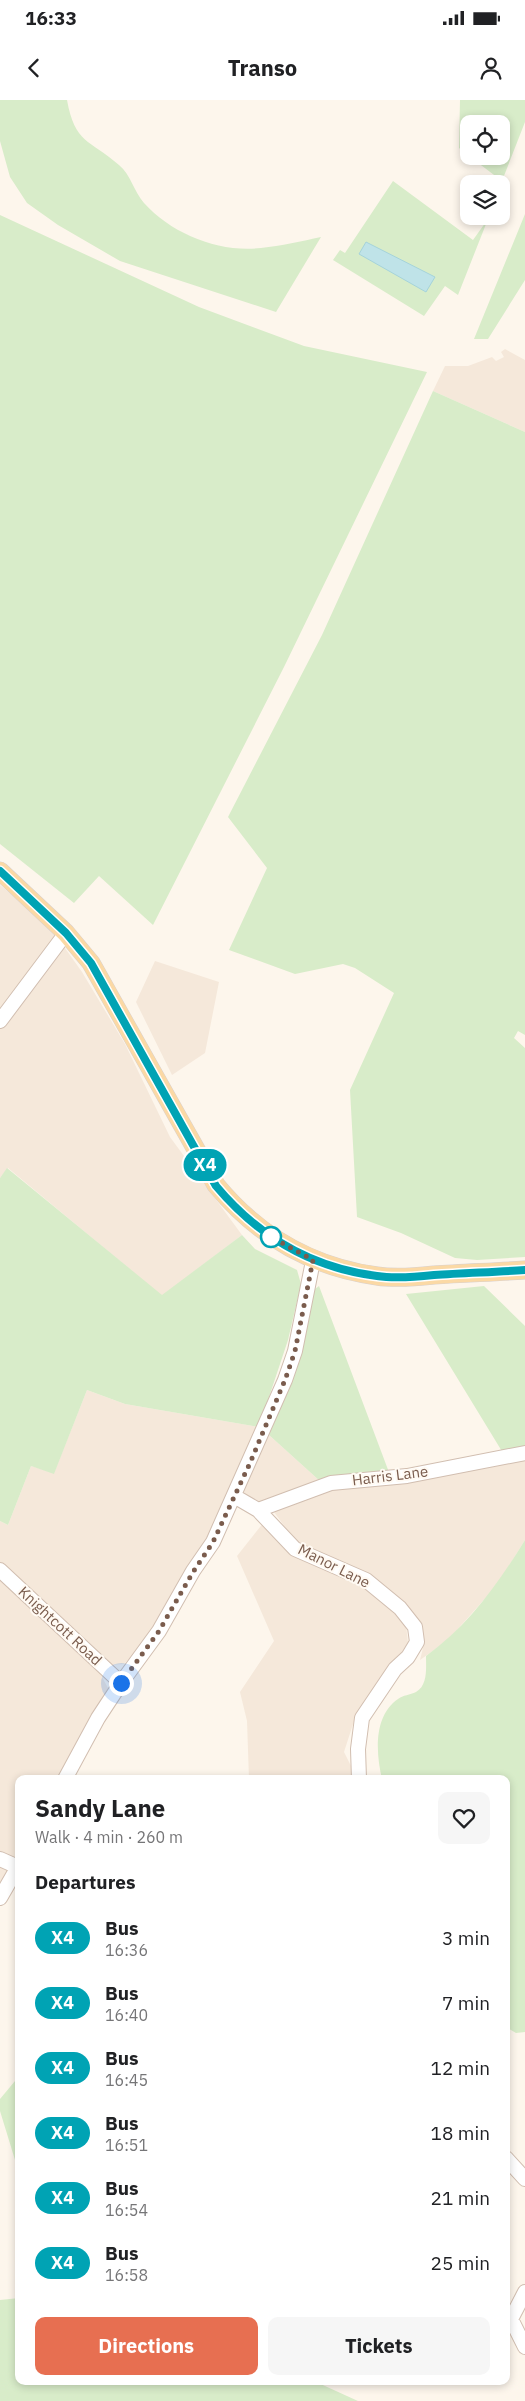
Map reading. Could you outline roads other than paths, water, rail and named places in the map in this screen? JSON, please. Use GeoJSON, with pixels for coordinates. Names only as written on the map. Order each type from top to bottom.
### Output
{"type":"FeatureCollection","features":[{"type":"Feature","properties":{"kind":"main road"},"geometry":{"type":"LineString","coordinates":[[0,871],[66,933],[91,963],[216,1186],[256,1226],[271,1237],[313,1260],[379,1277],[415,1277],[525,1270]]}},
{"type":"Feature","properties":{"kind":"street"},"geometry":{"type":"LineString","coordinates":[[0,1021],[66,933]]}},
{"type":"Feature","properties":{"kind":"street"},"geometry":{"type":"LineString","coordinates":[[67,1775],[121,1683],[159,1631],[193,1572],[213,1542],[292,1358],[313,1260]]}},
{"type":"Feature","properties":{"kind":"street","name":"Harris Lane"},"geometry":{"type":"LineString","coordinates":[[258,1510],[331,1482],[407,1476],[525,1454]]}},
{"type":"Feature","properties":{"kind":"street","name":"Manor Lane"},"geometry":{"type":"LineString","coordinates":[[234,1496],[258,1510],[295,1549],[366,1580],[400,1608],[415,1627],[417,1642],[408,1657],[395,1669],[362,1718],[358,1749],[360,1775]]}},
{"type":"Feature","properties":{"kind":"street","name":"Knightcott Road"},"geometry":{"type":"LineString","coordinates":[[0,1570],[121,1683]]}},
{"type":"Feature","properties":{"kind":"street"},"geometry":{"type":"LineString","coordinates":[[0,1859],[15,1865]]}},
{"type":"Feature","properties":{"kind":"street"},"geometry":{"type":"LineString","coordinates":[[0,1898],[15,1871]]}},
{"type":"Feature","properties":{"kind":"street"},"geometry":{"type":"LineString","coordinates":[[510,2162],[525,2179]]}},
{"type":"Feature","properties":{"kind":"street"},"geometry":{"type":"LineString","coordinates":[[525,2292],[511,2319],[525,2347]]}},
{"type":"Feature","properties":{"kind":"water"},"geometry":{"type":"Polygon","coordinates":[[[366,242],[435,277],[426,292],[359,254],[366,242]]]}}]}
